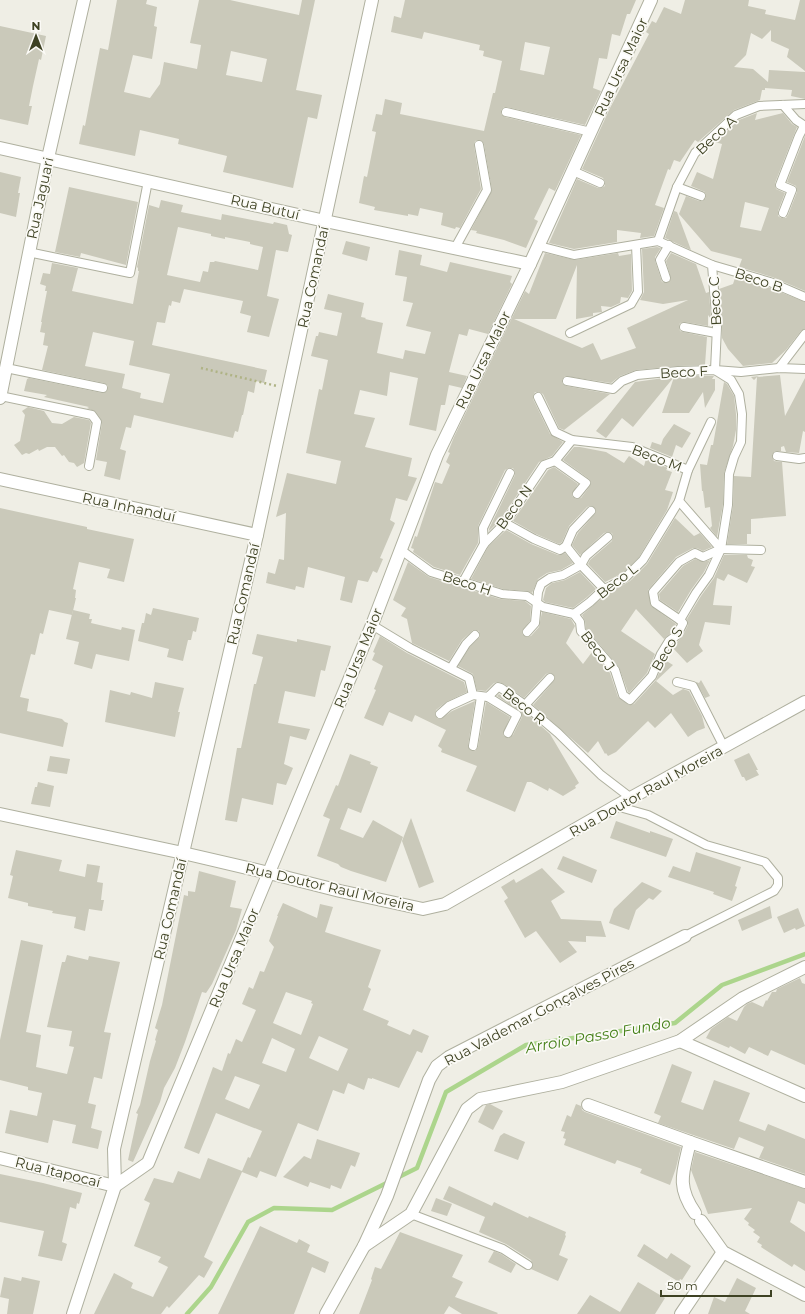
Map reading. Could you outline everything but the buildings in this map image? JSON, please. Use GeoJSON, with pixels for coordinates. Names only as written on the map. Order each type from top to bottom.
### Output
{"type":"FeatureCollection","features":[{"type":"Feature","properties":{"kind":"street","name":"Rua Jaguari"},"geometry":{"type":"LineString","coordinates":[[0,397],[28,252],[84,0]]}},
{"type":"Feature","properties":{"kind":"street","name":"Rua Comandaí"},"geometry":{"type":"LineString","coordinates":[[115,1186],[114,1149],[257,534],[372,0]]}},
{"type":"Feature","properties":{"kind":"street","name":"Rua Ursa Maior"},"geometry":{"type":"LineString","coordinates":[[115,1186],[148,1163],[372,625],[437,455],[539,246],[652,0]]}},
{"type":"Feature","properties":{"kind":"street","name":"Rua Butuí"},"geometry":{"type":"LineString","coordinates":[[0,148],[325,221],[530,264]]}},
{"type":"Feature","properties":{"kind":"street","name":"Rua Inhanduí"},"geometry":{"type":"LineString","coordinates":[[0,479],[257,534]]}},
{"type":"Feature","properties":{"kind":"street","name":"Rua Doutor Raul Moreira"},"geometry":{"type":"LineString","coordinates":[[0,814],[183,853],[340,891],[423,909],[445,904],[616,806],[805,702]]}},
{"type":"Feature","properties":{"kind":"street","name":"Rua Valdemar Gonçalves Pires"},"geometry":{"type":"LineString","coordinates":[[326,1314],[364,1246],[387,1196],[429,1080],[437,1066],[449,1057],[685,936]]}},
{"type":"Feature","properties":{"kind":"street","name":"Rua Valdemar Gonçalves Pires"},"geometry":{"type":"LineString","coordinates":[[364,1246],[411,1214],[467,1108],[480,1099],[562,1082],[680,1041],[743,998],[804,969]]}},
{"type":"Feature","properties":{"kind":"street"},"geometry":{"type":"LineString","coordinates":[[680,1041],[805,1096]]}},
{"type":"Feature","properties":{"kind":"street"},"geometry":{"type":"LineString","coordinates":[[588,1105],[805,1182]]}},
{"type":"Feature","properties":{"kind":"street"},"geometry":{"type":"LineString","coordinates":[[690,1142],[682,1179],[687,1199],[723,1252],[805,1295]]}},
{"type":"Feature","properties":{"kind":"street","name":"Rua Itapocaí"},"geometry":{"type":"LineString","coordinates":[[0,1158],[115,1186]]}},
{"type":"Feature","properties":{"kind":"street"},"geometry":{"type":"LineString","coordinates":[[73,1314],[115,1186]]}},
{"type":"Feature","properties":{"kind":"street"},"geometry":{"type":"LineString","coordinates":[[681,1314],[723,1252]]}},
{"type":"Feature","properties":{"kind":"lane","name":"Beco A"},"geometry":{"type":"LineString","coordinates":[[658,241],[677,187],[695,153],[736,115],[759,106],[805,104]]}},
{"type":"Feature","properties":{"kind":"lane"},"geometry":{"type":"LineString","coordinates":[[783,105],[796,120],[805,126],[799,136],[780,185],[792,190],[783,213]]}},
{"type":"Feature","properties":{"kind":"lane"},"geometry":{"type":"LineString","coordinates":[[506,112],[591,132]]}},
{"type":"Feature","properties":{"kind":"lane"},"geometry":{"type":"LineString","coordinates":[[455,248],[487,190],[479,146]]}},
{"type":"Feature","properties":{"kind":"lane"},"geometry":{"type":"LineString","coordinates":[[573,171],[600,183]]}},
{"type":"Feature","properties":{"kind":"lane"},"geometry":{"type":"LineString","coordinates":[[28,252],[130,273],[148,181]]}},
{"type":"Feature","properties":{"kind":"lane"},"geometry":{"type":"LineString","coordinates":[[677,187],[701,196]]}},
{"type":"Feature","properties":{"kind":"lane"},"geometry":{"type":"LineString","coordinates":[[539,246],[574,255],[658,241]]}},
{"type":"Feature","properties":{"kind":"lane","name":"Beco C"},"geometry":{"type":"LineString","coordinates":[[658,241],[712,265],[716,333],[715,370]]}},
{"type":"Feature","properties":{"kind":"lane"},"geometry":{"type":"LineString","coordinates":[[570,333],[631,304],[638,292],[636,245]]}},
{"type":"Feature","properties":{"kind":"lane"},"geometry":{"type":"LineString","coordinates":[[666,278],[660,260],[669,245]]}},
{"type":"Feature","properties":{"kind":"lane","name":"Beco B"},"geometry":{"type":"LineString","coordinates":[[712,265],[770,282],[805,297]]}},
{"type":"Feature","properties":{"kind":"lane"},"geometry":{"type":"LineString","coordinates":[[684,327],[716,333]]}},
{"type":"Feature","properties":{"kind":"lane"},"geometry":{"type":"LineString","coordinates":[[779,368],[805,334]]}},
{"type":"Feature","properties":{"kind":"lane"},"geometry":{"type":"LineString","coordinates":[[6,368],[103,388]]}},
{"type":"Feature","properties":{"kind":"lane","name":"Beco F"},"geometry":{"type":"LineString","coordinates":[[566,381],[613,389],[622,381],[637,375],[678,371],[715,370],[736,372],[779,368],[805,369]]}},
{"type":"Feature","properties":{"kind":"lane"},"geometry":{"type":"LineString","coordinates":[[680,620],[709,575],[721,549],[728,505],[729,474],[734,457],[741,442],[742,414],[739,394],[731,380],[715,370]]}},
{"type":"Feature","properties":{"kind":"lane"},"geometry":{"type":"LineString","coordinates":[[0,397],[92,416],[97,422],[89,466]]}},
{"type":"Feature","properties":{"kind":"lane","name":"Beco M"},"geometry":{"type":"LineString","coordinates":[[538,397],[555,432],[572,440],[632,447],[688,470],[679,501]]}},
{"type":"Feature","properties":{"kind":"lane"},"geometry":{"type":"LineString","coordinates":[[688,470],[711,422]]}},
{"type":"Feature","properties":{"kind":"lane","name":"Beco N"},"geometry":{"type":"LineString","coordinates":[[463,582],[484,544],[505,523],[544,465],[555,461],[572,440]]}},
{"type":"Feature","properties":{"kind":"lane"},"geometry":{"type":"LineString","coordinates":[[776,456],[799,459],[805,458]]}},
{"type":"Feature","properties":{"kind":"lane"},"geometry":{"type":"LineString","coordinates":[[555,461],[586,483],[577,494]]}},
{"type":"Feature","properties":{"kind":"lane"},"geometry":{"type":"LineString","coordinates":[[484,544],[483,528],[510,473]]}},
{"type":"Feature","properties":{"kind":"lane"},"geometry":{"type":"LineString","coordinates":[[679,501],[721,549],[761,550]]}},
{"type":"Feature","properties":{"kind":"lane","name":"Beco L"},"geometry":{"type":"LineString","coordinates":[[574,614],[604,589],[626,577],[643,560],[679,501]]}},
{"type":"Feature","properties":{"kind":"lane"},"geometry":{"type":"LineString","coordinates":[[505,523],[534,539],[560,550],[566,546],[573,530],[591,511]]}},
{"type":"Feature","properties":{"kind":"lane"},"geometry":{"type":"LineString","coordinates":[[527,632],[535,623],[538,592],[541,584],[550,578],[563,575],[581,565],[586,556],[608,537]]}},
{"type":"Feature","properties":{"kind":"lane"},"geometry":{"type":"LineString","coordinates":[[566,546],[581,565],[604,589]]}},
{"type":"Feature","properties":{"kind":"lane","name":"Beco S"},"geometry":{"type":"LineString","coordinates":[[630,700],[652,676],[661,654],[669,641],[677,635],[683,623],[655,603],[653,592],[678,562],[696,554],[703,557],[721,549]]}},
{"type":"Feature","properties":{"kind":"lane","name":"Beco H"},"geometry":{"type":"LineString","coordinates":[[401,550],[431,572],[502,594],[526,596],[538,603]]}},
{"type":"Feature","properties":{"kind":"lane","name":"Beco J"},"geometry":{"type":"LineString","coordinates":[[538,603],[543,607],[574,614],[580,622],[581,631],[615,670],[623,695],[630,700]]}},
{"type":"Feature","properties":{"kind":"lane"},"geometry":{"type":"LineString","coordinates":[[372,625],[410,648],[468,678],[481,696],[517,715],[508,733]]}},
{"type":"Feature","properties":{"kind":"lane"},"geometry":{"type":"LineString","coordinates":[[451,668],[466,644],[475,635]]}},
{"type":"Feature","properties":{"kind":"lane"},"geometry":{"type":"LineString","coordinates":[[526,705],[550,678]]}},
{"type":"Feature","properties":{"kind":"lane"},"geometry":{"type":"LineString","coordinates":[[678,682],[693,686],[724,747]]}},
{"type":"Feature","properties":{"kind":"lane","name":"Beco R"},"geometry":{"type":"LineString","coordinates":[[481,696],[498,687],[501,688],[526,705],[558,733],[601,775],[631,798]]}},
{"type":"Feature","properties":{"kind":"lane"},"geometry":{"type":"LineString","coordinates":[[440,714],[449,706],[481,696]]}},
{"type":"Feature","properties":{"kind":"lane"},"geometry":{"type":"LineString","coordinates":[[473,746],[477,731],[481,696]]}},
{"type":"Feature","properties":{"kind":"lane"},"geometry":{"type":"LineString","coordinates":[[616,806],[648,815],[706,845],[765,862],[778,878],[778,885],[774,891],[685,936]]}},
{"type":"Feature","properties":{"kind":"lane"},"geometry":{"type":"LineString","coordinates":[[411,1214],[504,1250],[528,1265]]}},
{"type":"Feature","properties":{"kind":"path"},"geometry":{"type":"LineString","coordinates":[[201,368],[289,389]]}},
{"type":"Feature","properties":{"kind":"waterway","name":"Arroio Passo Fundo"},"geometry":{"type":"LineString","coordinates":[[187,1314],[211,1287],[248,1222],[274,1208],[332,1210],[417,1168],[446,1092],[526,1045],[675,1023],[722,985],[805,954]]}}]}
